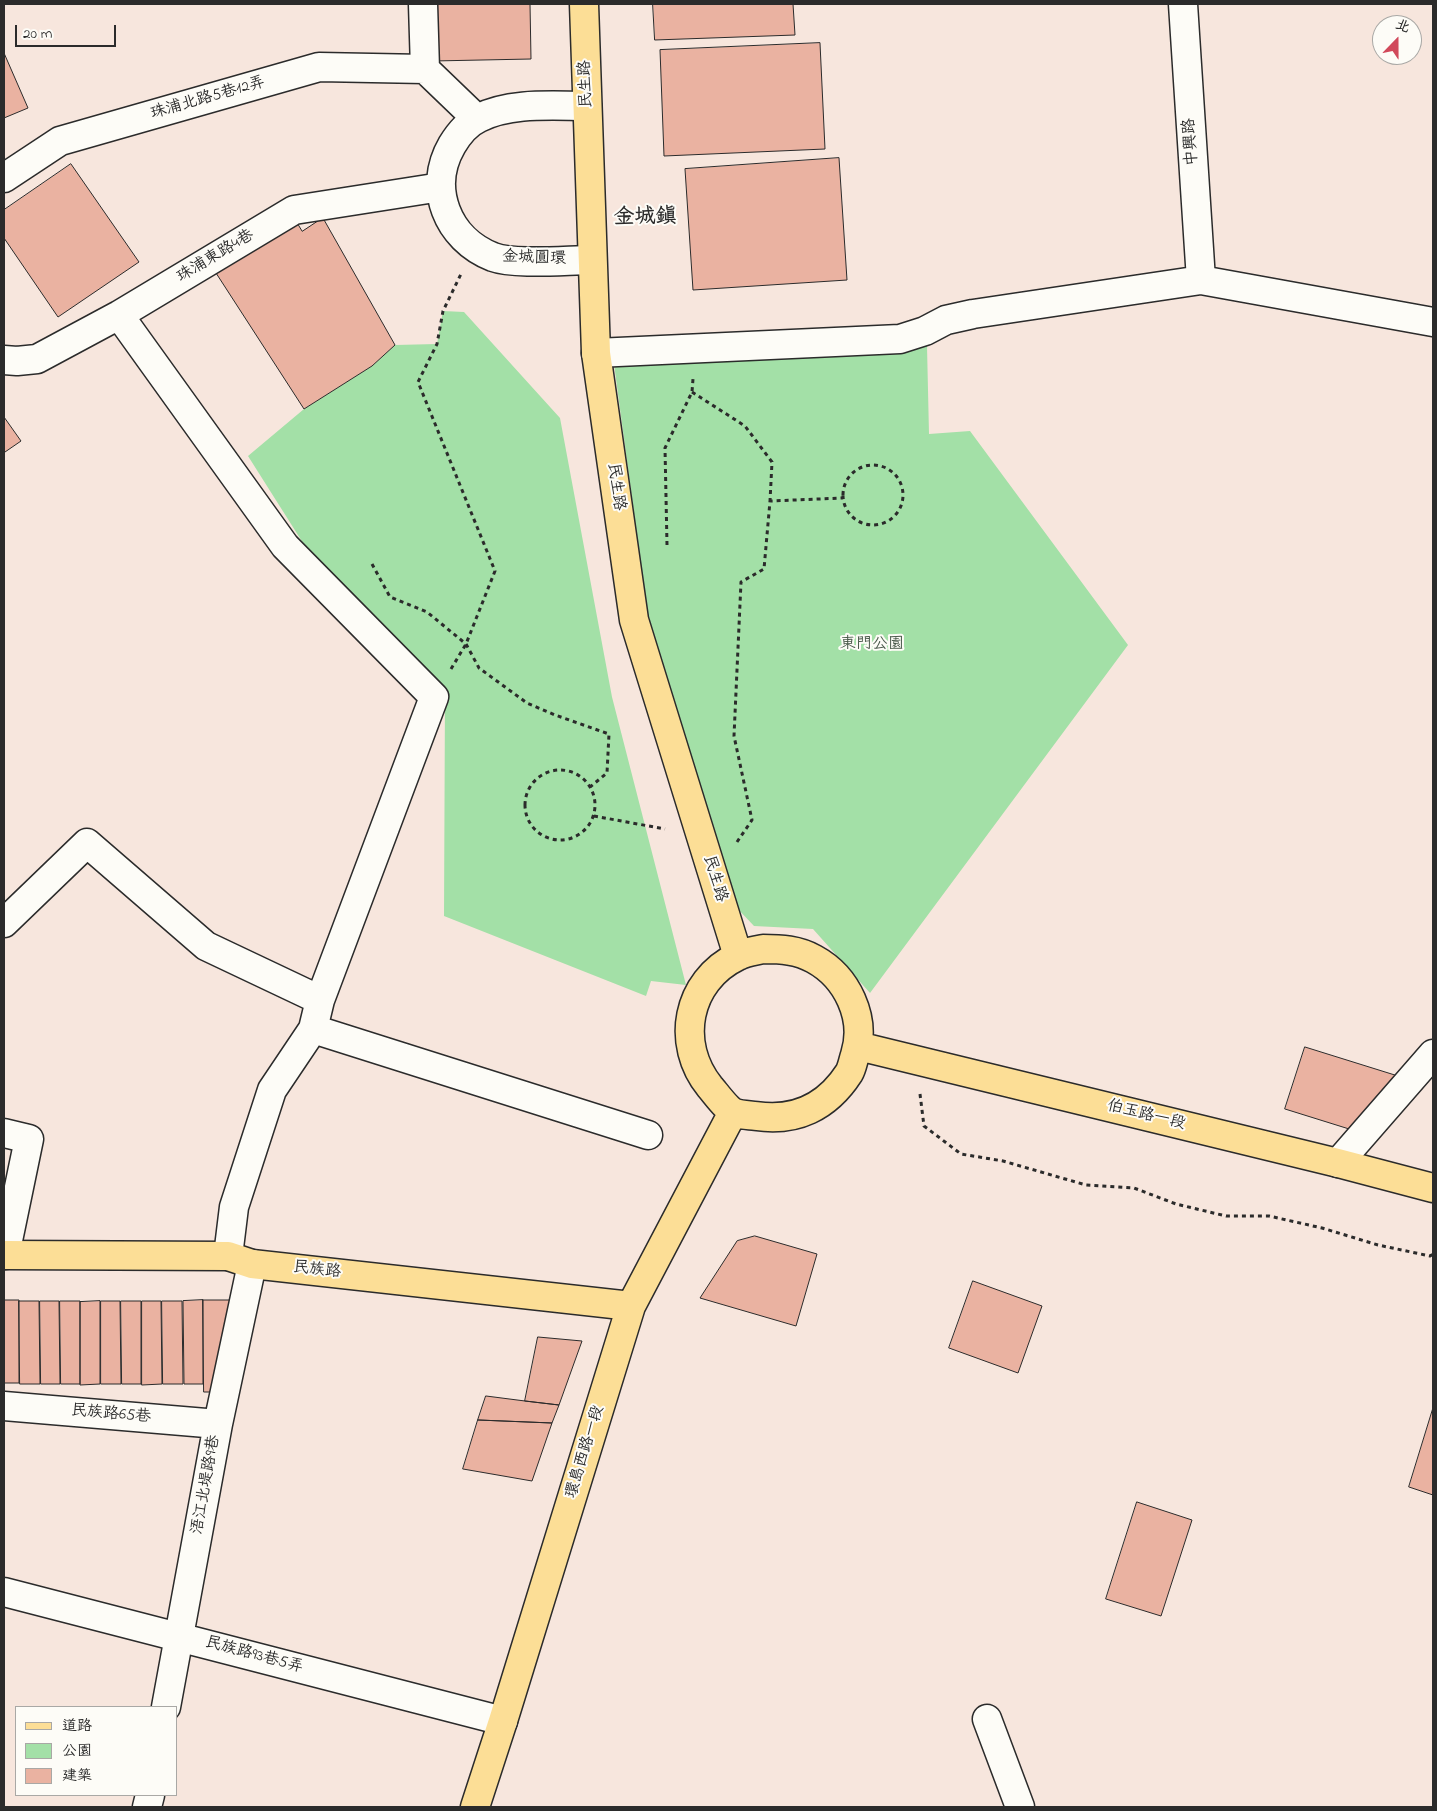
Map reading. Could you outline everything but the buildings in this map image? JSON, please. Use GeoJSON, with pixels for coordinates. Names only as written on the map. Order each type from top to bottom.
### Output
{"type":"FeatureCollection","features":[{"type":"Feature","properties":{"kind":"main road","name":"民生路"},"geometry":{"type":"LineString","coordinates":[[584,4],[596,353],[634,620],[738,956]]}},
{"type":"Feature","properties":{"kind":"main road"},"geometry":{"type":"LineString","coordinates":[[763,949],[789,950],[814,958],[835,974],[850,995],[858,1020],[858,1046],[850,1070],[841,1084],[836,1091],[816,1107],[792,1115],[767,1117],[733,1112],[701,1075],[690,1049],[689,1021],[698,994],[715,972],[738,956],[763,949]]}},
{"type":"Feature","properties":{"kind":"main road","name":"伯玉路一段"},"geometry":{"type":"LineString","coordinates":[[858,1046],[1433,1188]]}},
{"type":"Feature","properties":{"kind":"main road","name":"環島西路一段"},"geometry":{"type":"LineString","coordinates":[[475,1807],[631,1306],[733,1112]]}},
{"type":"Feature","properties":{"kind":"main road","name":"民族路"},"geometry":{"type":"LineString","coordinates":[[4,1255],[240,1260],[631,1306]]}},
{"type":"Feature","properties":{"kind":"street"},"geometry":{"type":"LineString","coordinates":[[423,4],[425,69],[477,119]]}},
{"type":"Feature","properties":{"kind":"street","name":"中興路"},"geometry":{"type":"LineString","coordinates":[[1183,4],[1202,280]]}},
{"type":"Feature","properties":{"kind":"street","name":"珠浦北路5巷12弄"},"geometry":{"type":"LineString","coordinates":[[4,178],[60,141],[319,67],[425,69]]}},
{"type":"Feature","properties":{"kind":"street","name":"金城圓環"},"geometry":{"type":"LineString","coordinates":[[588,106],[500,110],[477,119],[458,136],[445,158],[440,182],[444,208],[456,230],[473,247],[495,258],[522,261],[592,260]]}},
{"type":"Feature","properties":{"kind":"street","name":"珠浦東路4巷"},"geometry":{"type":"LineString","coordinates":[[4,360],[37,359],[119,315],[294,210],[441,188]]}},
{"type":"Feature","properties":{"kind":"street"},"geometry":{"type":"LineString","coordinates":[[596,353],[900,339],[925,331],[946,320],[973,314],[1202,280],[1433,322]]}},
{"type":"Feature","properties":{"kind":"street"},"geometry":{"type":"LineString","coordinates":[[119,315],[285,546],[434,697],[320,1000],[313,1029],[648,1135]]}},
{"type":"Feature","properties":{"kind":"street"},"geometry":{"type":"LineString","coordinates":[[4,923],[86,843],[206,946],[320,1000]]}},
{"type":"Feature","properties":{"kind":"street","name":"浯江北堤路9巷"},"geometry":{"type":"LineString","coordinates":[[166,1706],[218,1424],[240,1260],[234,1207],[272,1090],[313,1029]]}},
{"type":"Feature","properties":{"kind":"street"},"geometry":{"type":"LineString","coordinates":[[1338,1163],[1433,1054]]}},
{"type":"Feature","properties":{"kind":"street"},"geometry":{"type":"LineString","coordinates":[[4,1133],[29,1139],[4,1255]]}},
{"type":"Feature","properties":{"kind":"street","name":"民族路65巷"},"geometry":{"type":"LineString","coordinates":[[4,1406],[218,1424]]}},
{"type":"Feature","properties":{"kind":"street","name":"民族路93巷5弄"},"geometry":{"type":"LineString","coordinates":[[4,1592],[503,1721]]}},
{"type":"Feature","properties":{"kind":"street"},"geometry":{"type":"LineString","coordinates":[[987,1719],[1020,1807]]}},
{"type":"Feature","properties":{"kind":"path"},"geometry":{"type":"LineString","coordinates":[[434,697],[466,644],[495,571],[418,382],[437,344],[443,311],[473,247]]}},
{"type":"Feature","properties":{"kind":"path"},"geometry":{"type":"LineString","coordinates":[[667,545],[665,448],[692,392],[693,376]]}},
{"type":"Feature","properties":{"kind":"path"},"geometry":{"type":"LineString","coordinates":[[692,392],[745,426],[772,462],[764,569],[741,582],[734,736],[752,820],[732,849]]}},
{"type":"Feature","properties":{"kind":"path"},"geometry":{"type":"LineString","coordinates":[[874,465],[892,472],[899,479],[903,488],[904,498],[896,516],[888,522],[879,525],[869,525],[851,516],[846,508],[844,498],[844,488],[854,471],[864,466],[874,465]]}},
{"type":"Feature","properties":{"kind":"path"},"geometry":{"type":"LineString","coordinates":[[770,501],[844,498]]}},
{"type":"Feature","properties":{"kind":"path"},"geometry":{"type":"LineString","coordinates":[[372,564],[390,597],[427,612],[466,644],[478,668],[527,703],[609,734],[606,774],[590,787]]}},
{"type":"Feature","properties":{"kind":"path"},"geometry":{"type":"LineString","coordinates":[[554,770],[566,770],[577,774],[590,787],[596,804],[594,816],[589,826],[581,834],[571,839],[560,841],[539,833],[531,825],[526,815],[527,793],[533,782],[543,775],[554,770]]}},
{"type":"Feature","properties":{"kind":"path"},"geometry":{"type":"LineString","coordinates":[[594,816],[646,825]]}},
{"type":"Feature","properties":{"kind":"path"},"geometry":{"type":"LineString","coordinates":[[915,1061],[924,1126],[961,1154],[1004,1161],[1086,1185],[1134,1188],[1176,1204],[1226,1216],[1269,1216],[1322,1228],[1378,1245],[1430,1256],[1433,1254]]}},
{"type":"Feature","properties":{"kind":"green space"},"geometry":{"type":"Polygon","coordinates":[[[443,311],[464,312],[560,418],[612,697],[686,985],[651,981],[646,996],[444,916],[445,693],[334,592],[248,456],[304,409],[372,366],[395,345],[437,344],[443,311]]]}},
{"type":"Feature","properties":{"kind":"green space","name":"東門公園"},"geometry":{"type":"Polygon","coordinates":[[[900,346],[927,346],[929,434],[970,431],[1128,645],[870,993],[813,929],[754,926],[736,907],[647,611],[614,364],[900,346]]]}},
{"type":"Feature","properties":{"kind":"district","name":"金城鎮"},"geometry":{"type":"Point","coordinates":[645,219]}}]}
